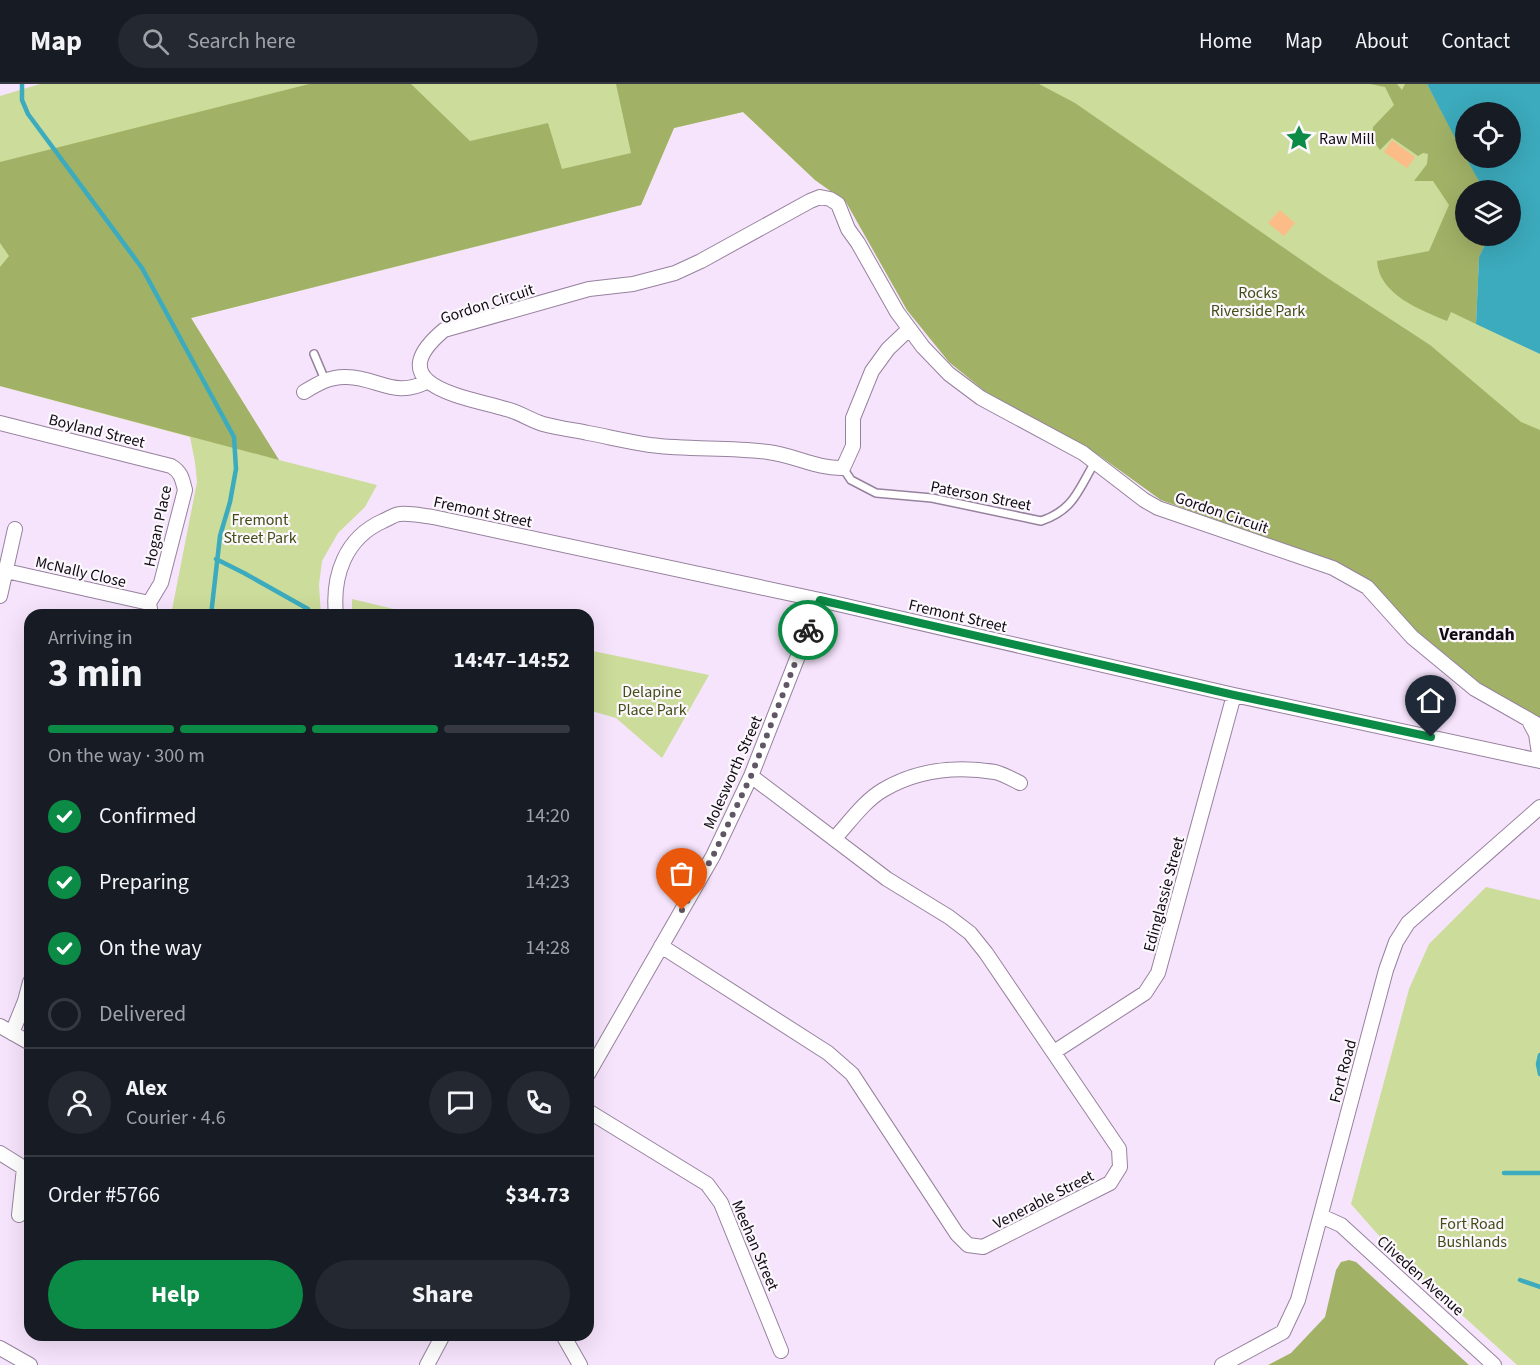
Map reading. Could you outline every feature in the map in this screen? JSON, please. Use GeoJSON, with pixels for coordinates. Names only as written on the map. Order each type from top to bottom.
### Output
{"type":"FeatureCollection","features":[{"type":"Feature","properties":{"kind":"street","name":"Gordon Circuit"},"geometry":{"type":"LineString","coordinates":[[428,381],[421,369],[422,355],[430,343],[444,330],[589,289],[633,284],[675,273],[819,197],[830,199],[838,204],[848,230],[909,329],[949,374],[981,398],[1095,462],[1158,508],[1333,568],[1352,578],[1367,587],[1412,638],[1475,689],[1540,726]]}},
{"type":"Feature","properties":{"kind":"street"},"geometry":{"type":"LineString","coordinates":[[304,392],[325,380],[347,377],[413,389],[428,381],[438,390],[508,409],[543,424],[650,445],[694,450],[767,452],[786,455],[828,469],[843,468],[853,446],[853,418],[872,371],[888,350],[909,329]]}},
{"type":"Feature","properties":{"kind":"street","name":"Boyland Street"},"geometry":{"type":"LineString","coordinates":[[0,423],[171,466],[182,476]]}},
{"type":"Feature","properties":{"kind":"street","name":"Hogan Place"},"geometry":{"type":"LineString","coordinates":[[150,609],[161,583],[184,490],[182,476]]}},
{"type":"Feature","properties":{"kind":"street","name":"Fremont Street"},"geometry":{"type":"LineString","coordinates":[[335,609],[334,596],[337,573],[351,546],[370,527],[399,513],[433,517],[820,600],[1234,695],[1540,760]]}},
{"type":"Feature","properties":{"kind":"street"},"geometry":{"type":"LineString","coordinates":[[0,596],[15,529]]}},
{"type":"Feature","properties":{"kind":"street","name":"McNally Close"},"geometry":{"type":"LineString","coordinates":[[6,571],[150,609]]}},
{"type":"Feature","properties":{"kind":"street","name":"Molesworth Street"},"geometry":{"type":"LineString","coordinates":[[594,1063],[713,856],[751,776],[820,600]]}},
{"type":"Feature","properties":{"kind":"street","name":"Edinglassie Street"},"geometry":{"type":"LineString","coordinates":[[1054,1052],[1145,993],[1158,973],[1234,695]]}},
{"type":"Feature","properties":{"kind":"street"},"geometry":{"type":"LineString","coordinates":[[1527,718],[1536,734],[1540,760]]}},
{"type":"Feature","properties":{"kind":"street"},"geometry":{"type":"LineString","coordinates":[[834,839],[856,814],[882,791],[918,775],[946,770],[996,772],[1020,783]]}},
{"type":"Feature","properties":{"kind":"street","name":"Venerable Street"},"geometry":{"type":"LineString","coordinates":[[661,946],[828,1053],[852,1074],[957,1234],[969,1245],[983,1248],[1110,1183],[1120,1167],[1119,1149],[986,953],[970,933],[949,917],[887,879],[751,776]]}},
{"type":"Feature","properties":{"kind":"street","name":"Fort Road"},"geometry":{"type":"LineString","coordinates":[[1222,1365],[1283,1332],[1298,1300],[1386,970],[1396,942],[1408,922],[1540,807]]}},
{"type":"Feature","properties":{"kind":"street"},"geometry":{"type":"LineString","coordinates":[[24,1002],[6,1029],[24,1040]]}},
{"type":"Feature","properties":{"kind":"street","name":"Meehan Street"},"geometry":{"type":"LineString","coordinates":[[594,1115],[707,1184],[721,1203],[781,1351]]}},
{"type":"Feature","properties":{"kind":"street"},"geometry":{"type":"LineString","coordinates":[[0,1154],[24,1168],[19,1215]]}},
{"type":"Feature","properties":{"kind":"street","name":"Cliveden Avenue"},"geometry":{"type":"LineString","coordinates":[[1321,1216],[1341,1225],[1494,1365]]}},
{"type":"Feature","properties":{"kind":"street"},"geometry":{"type":"LineString","coordinates":[[427,1365],[440,1341]]}},
{"type":"Feature","properties":{"kind":"street"},"geometry":{"type":"LineString","coordinates":[[566,1341],[580,1365]]}},
{"type":"Feature","properties":{"kind":"street"},"geometry":{"type":"LineString","coordinates":[[0,1348],[30,1365]]}},
{"type":"Feature","properties":{"kind":"lane"},"geometry":{"type":"LineString","coordinates":[[314,354],[325,380]]}},
{"type":"Feature","properties":{"kind":"lane","name":"Paterson Street"},"geometry":{"type":"LineString","coordinates":[[843,468],[851,480],[862,488],[876,493],[932,498],[1041,521],[1057,516],[1068,507],[1095,462]]}},
{"type":"Feature","properties":{"kind":"green space","name":"Rocks Riverside Park"},"geometry":{"type":"Polygon","coordinates":[[[40,84],[1427,84],[1455,136],[1455,168],[1472,168],[1479,180],[1455,180],[1455,246],[1484,246],[1479,257],[1476,323],[1540,354],[1540,718],[1401,618],[1388,600],[1369,583],[1335,563],[1161,500],[1100,456],[986,392],[949,362],[907,310],[846,202],[815,180],[743,112],[674,128],[641,205],[191,318],[279,460],[377,485],[365,507],[338,533],[322,561],[319,585],[321,609],[172,609],[197,482],[190,437],[0,386],[0,96],[40,84]]]}},
{"type":"Feature","properties":{"kind":"green space","name":"Rocks Riverside Park"},"geometry":{"type":"Polygon","coordinates":[[[309,84],[411,84],[470,141],[548,123],[562,169],[631,153],[616,84],[1039,84],[1075,103],[1326,277],[1430,345],[1521,422],[1540,430],[1540,718],[1482,685],[1401,618],[1388,600],[1369,583],[1335,563],[1161,500],[1100,456],[986,392],[949,362],[907,310],[846,202],[815,180],[743,112],[674,128],[641,205],[191,318],[279,460],[0,386],[0,267],[9,256],[0,243],[0,162],[309,84]]]}},
{"type":"Feature","properties":{"kind":"green space"},"geometry":{"type":"Polygon","coordinates":[[[1370,84],[1397,84],[1402,90],[1405,84],[1427,84],[1455,136],[1455,168],[1472,168],[1479,180],[1455,180],[1455,246],[1484,246],[1479,257],[1476,324],[1451,312],[1447,321],[1414,306],[1393,292],[1380,273],[1377,261],[1429,251],[1449,205],[1433,181],[1414,181],[1427,164],[1428,154],[1423,153],[1418,156],[1392,138],[1380,150],[1372,139],[1373,127],[1394,105],[1385,87],[1370,84]]]}},
{"type":"Feature","properties":{"kind":"green space"},"geometry":{"type":"Polygon","coordinates":[[[352,599],[394,609],[352,609],[352,599]]]}},
{"type":"Feature","properties":{"kind":"green space","name":"Delapine Place Park"},"geometry":{"type":"Polygon","coordinates":[[[594,651],[709,675],[662,758],[616,718],[594,712],[594,651]]]}},
{"type":"Feature","properties":{"kind":"green space","name":"Fort Road Bushlands"},"geometry":{"type":"Polygon","coordinates":[[[1486,887],[1540,900],[1540,1365],[1517,1365],[1396,1255],[1351,1204],[1409,989],[1429,944],[1486,887]]]}},
{"type":"Feature","properties":{"kind":"green space"},"geometry":{"type":"Polygon","coordinates":[[[1349,1260],[1356,1262],[1469,1365],[1268,1365],[1291,1353],[1325,1317],[1336,1270],[1341,1262],[1349,1260]]]}},
{"type":"Feature","properties":{"kind":"water"},"geometry":{"type":"Polygon","coordinates":[[[1427,84],[1540,84],[1540,354],[1476,324],[1479,257],[1484,246],[1521,246],[1521,180],[1478,180],[1472,168],[1521,168],[1521,102],[1455,102],[1455,138],[1427,84]]]}},
{"type":"Feature","properties":{"kind":"building"},"geometry":{"type":"Polygon","coordinates":[[[1392,140],[1415,157],[1407,168],[1384,152],[1392,140]]]}},
{"type":"Feature","properties":{"kind":"building"},"geometry":{"type":"Polygon","coordinates":[[[1280,210],[1295,223],[1284,236],[1268,223],[1280,210]]]}},
{"type":"Feature","properties":{"kind":"waterway"},"geometry":{"type":"LineString","coordinates":[[22,84],[22,100],[28,114],[142,268],[234,437],[236,469],[230,502],[220,536],[212,609]]}},
{"type":"Feature","properties":{"kind":"waterway"},"geometry":{"type":"LineString","coordinates":[[216,559],[308,609]]}},
{"type":"Feature","properties":{"kind":"waterway"},"geometry":{"type":"LineString","coordinates":[[1540,1055],[1538,1064],[1540,1074]]}},
{"type":"Feature","properties":{"kind":"waterway"},"geometry":{"type":"LineString","coordinates":[[1504,1173],[1540,1173]]}},
{"type":"Feature","properties":{"kind":"waterway"},"geometry":{"type":"LineString","coordinates":[[1520,1280],[1540,1287]]}},
{"type":"Feature","properties":{"kind":"way so far"},"geometry":{"type":"LineString","coordinates":[[682,910],[713,856],[751,776],[808,630]]}},
{"type":"Feature","properties":{"kind":"place","name":"Raw Mill"},"geometry":{"type":"Point","coordinates":[1299,138]}},
{"type":"Feature","properties":{"kind":"district","name":"Verandah"},"geometry":{"type":"Point","coordinates":[1477,634]}},
{"type":"Feature","properties":{"kind":"route"},"geometry":{"type":"LineString","coordinates":[[808,630],[820,600],[1234,695],[1431,737]]}},
{"type":"Feature","properties":{"kind":"park label","name":"Fremont Street Park"},"geometry":{"type":"Point","coordinates":[260,528]}}]}
